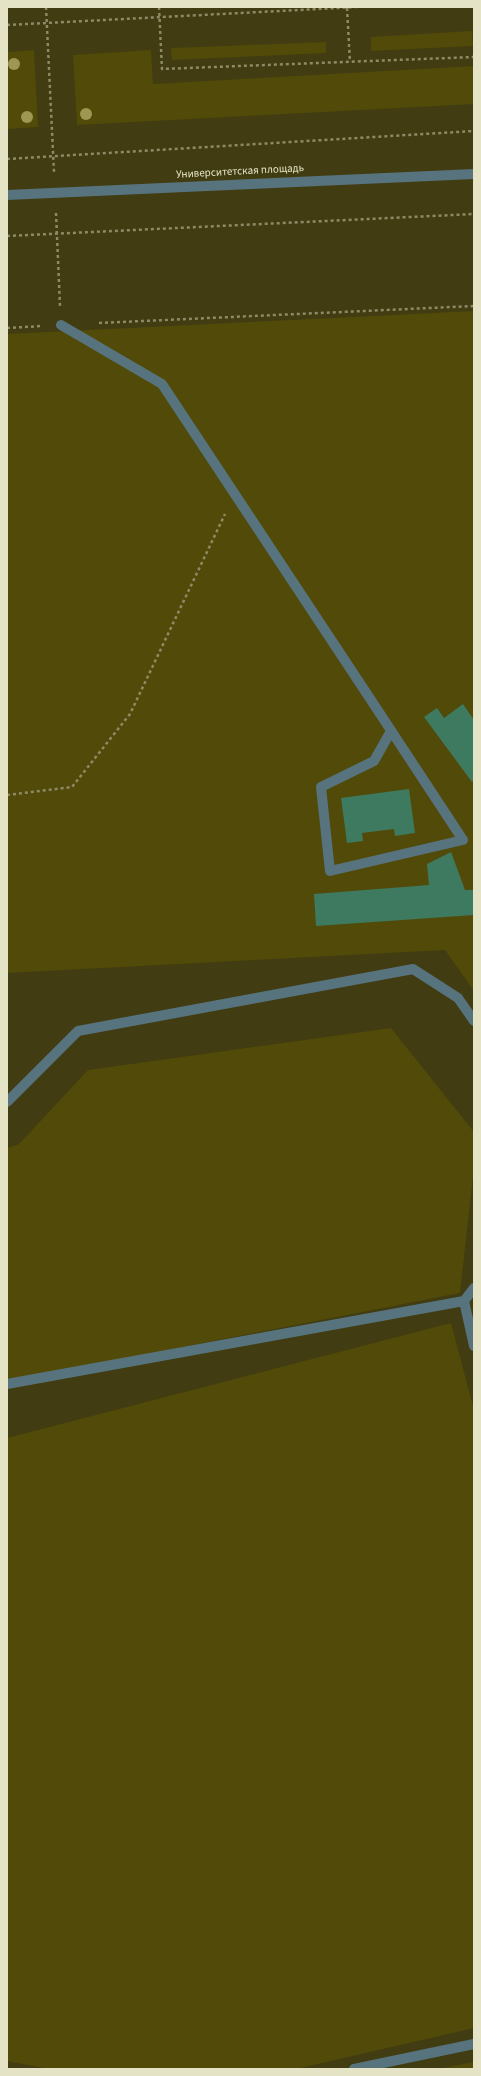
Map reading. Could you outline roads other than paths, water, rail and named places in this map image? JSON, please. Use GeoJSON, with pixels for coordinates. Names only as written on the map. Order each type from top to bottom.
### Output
{"type":"FeatureCollection","features":[{"type":"Feature","properties":{"kind":"street","name":"Университетская площадь"},"geometry":{"type":"LineString","coordinates":[[7,195],[474,174]]}},
{"type":"Feature","properties":{"kind":"street"},"geometry":{"type":"LineString","coordinates":[[61,325],[162,384],[391,731],[462,840],[330,871],[321,787],[374,760],[391,731]]}},
{"type":"Feature","properties":{"kind":"street"},"geometry":{"type":"LineString","coordinates":[[7,1102],[78,1031],[413,970],[458,998],[474,1021]]}},
{"type":"Feature","properties":{"kind":"street"},"geometry":{"type":"LineString","coordinates":[[7,1384],[464,1301],[474,1288]]}},
{"type":"Feature","properties":{"kind":"street"},"geometry":{"type":"LineString","coordinates":[[464,1301],[474,1346]]}},
{"type":"Feature","properties":{"kind":"street"},"geometry":{"type":"LineString","coordinates":[[354,2069],[474,2044]]}}]}
